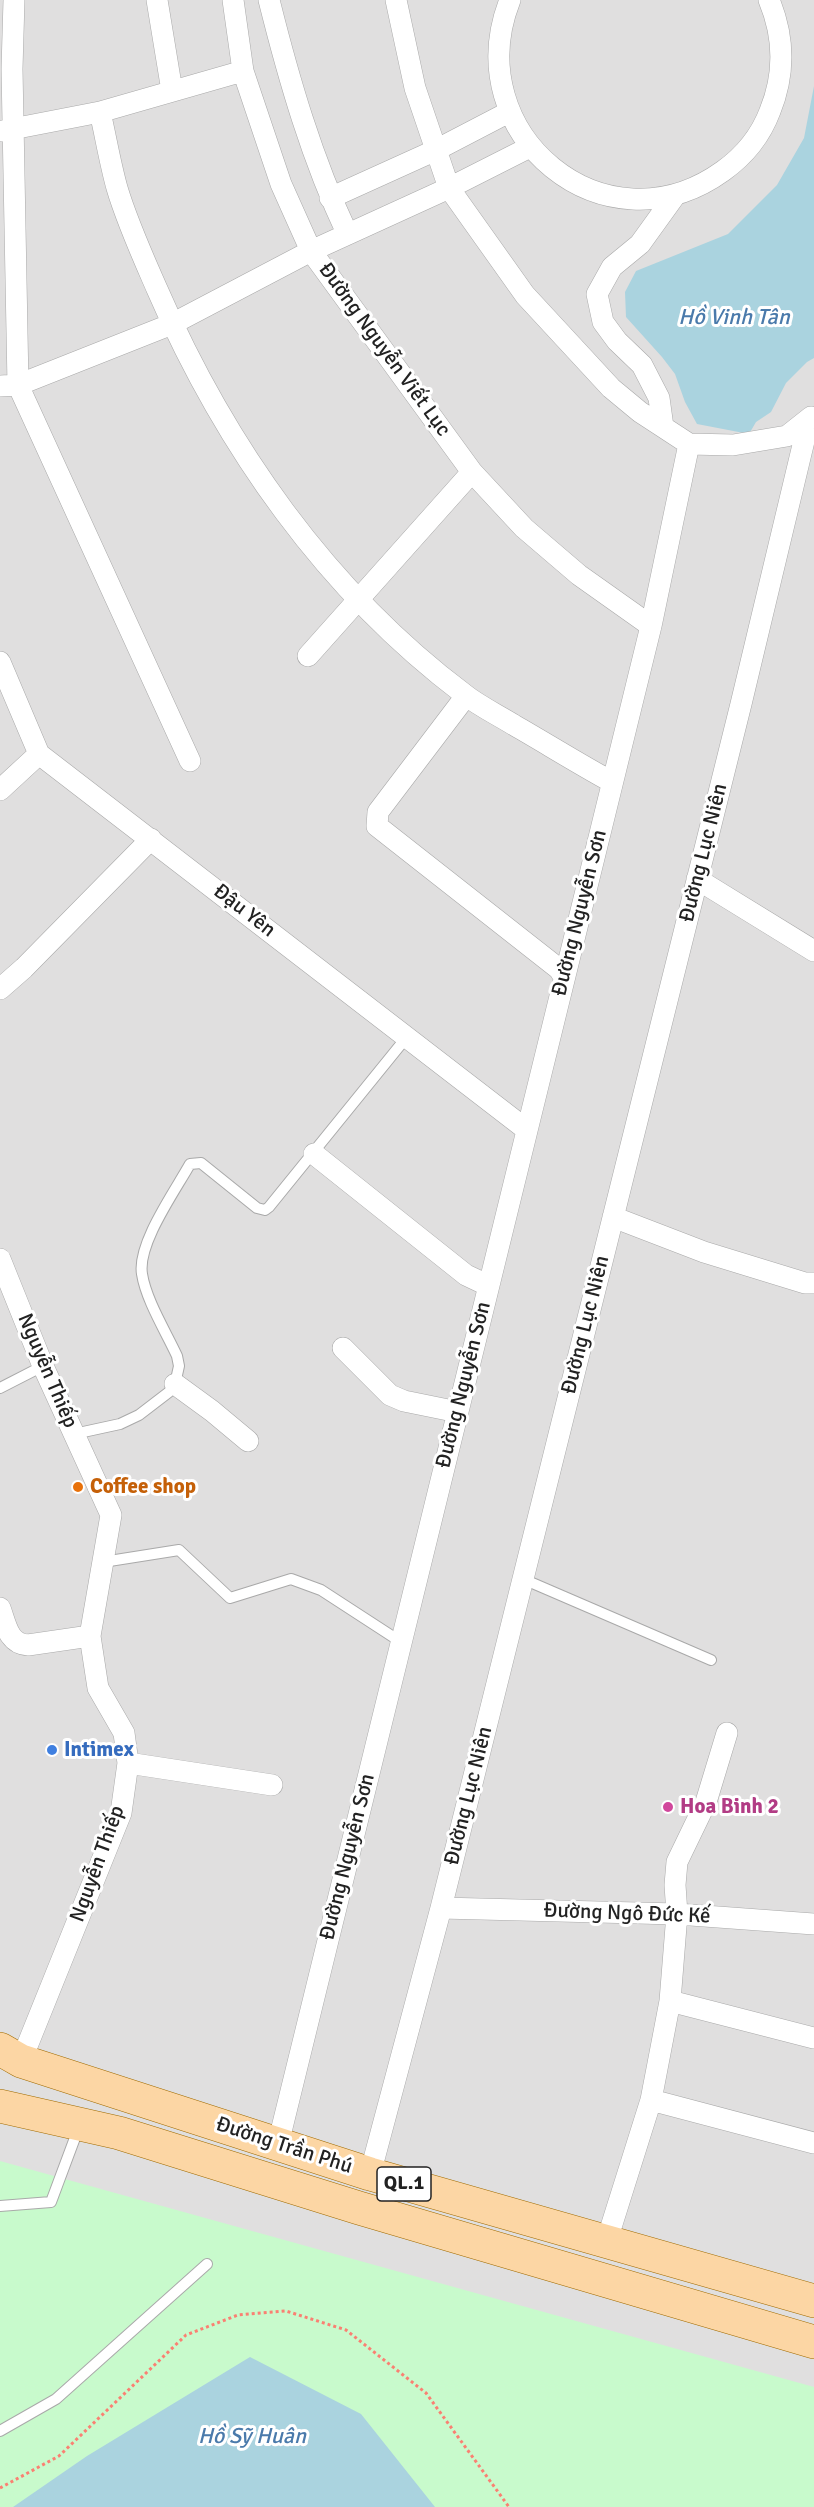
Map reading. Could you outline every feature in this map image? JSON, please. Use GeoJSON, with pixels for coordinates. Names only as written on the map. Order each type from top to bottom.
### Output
{"type":"FeatureCollection","features":[{"type":"Feature","properties":{"kind":"main road","name":"Đường Trần Phú"},"geometry":{"type":"LineString","coordinates":[[11,2055],[370,2174],[814,2301]]}},
{"type":"Feature","properties":{"kind":"main road","name":"Đường Trần Phú"},"geometry":{"type":"LineString","coordinates":[[0,2106],[119,2133],[359,2208],[814,2342]]}},
{"type":"Feature","properties":{"kind":"main road"},"geometry":{"type":"LineString","coordinates":[[359,2208],[370,2174]]}},
{"type":"Feature","properties":{"kind":"street"},"geometry":{"type":"LineString","coordinates":[[14,0],[7,130],[9,386],[190,761]]}},
{"type":"Feature","properties":{"kind":"street"},"geometry":{"type":"LineString","coordinates":[[157,0],[172,92]]}},
{"type":"Feature","properties":{"kind":"street","name":"Đường Nguyễn Viết Lục"},"geometry":{"type":"LineString","coordinates":[[233,0],[243,70],[281,184],[311,250],[472,472],[532,535],[579,575],[651,626]]}},
{"type":"Feature","properties":{"kind":"street"},"geometry":{"type":"LineString","coordinates":[[269,0],[290,84],[330,198],[347,233]]}},
{"type":"Feature","properties":{"kind":"street"},"geometry":{"type":"LineString","coordinates":[[396,0],[415,88],[449,188],[525,295],[612,388],[640,412],[689,444],[733,445],[787,436],[811,416]]}},
{"type":"Feature","properties":{"kind":"street"},"geometry":{"type":"LineString","coordinates":[[510,0],[499,33],[497,54],[502,93],[509,112],[530,147],[560,174],[596,191],[636,198],[676,194],[714,178],[745,152],[767,119],[780,81],[781,61],[776,20],[769,0]]}},
{"type":"Feature","properties":{"kind":"street"},"geometry":{"type":"LineString","coordinates":[[7,130],[100,112],[243,70]]}},
{"type":"Feature","properties":{"kind":"street"},"geometry":{"type":"LineString","coordinates":[[100,112],[117,189],[172,324],[201,380],[265,484],[309,544],[357,599],[399,642],[466,696],[612,782]]}},
{"type":"Feature","properties":{"kind":"street"},"geometry":{"type":"LineString","coordinates":[[330,198],[436,150],[509,112]]}},
{"type":"Feature","properties":{"kind":"street"},"geometry":{"type":"LineString","coordinates":[[9,386],[172,324],[311,250],[449,188],[530,147]]}},
{"type":"Feature","properties":{"kind":"street"},"geometry":{"type":"LineString","coordinates":[[663,427],[659,398],[642,365],[617,342],[603,322],[597,294],[612,267],[640,244],[676,194]]}},
{"type":"Feature","properties":{"kind":"street","name":"Đường Lục Niên"},"geometry":{"type":"LineString","coordinates":[[370,2174],[441,1908],[698,879],[806,477],[811,416]]}},
{"type":"Feature","properties":{"kind":"street","name":"Đường Nguyễn Sơn"},"geometry":{"type":"LineString","coordinates":[[278,2144],[651,626],[689,444]]}},
{"type":"Feature","properties":{"kind":"street"},"geometry":{"type":"LineString","coordinates":[[308,656],[472,472]]}},
{"type":"Feature","properties":{"kind":"street","name":"Đậu Yên"},"geometry":{"type":"LineString","coordinates":[[0,662],[39,754],[527,1130]]}},
{"type":"Feature","properties":{"kind":"street"},"geometry":{"type":"LineString","coordinates":[[466,696],[378,812],[376,826],[559,969],[564,977]]}},
{"type":"Feature","properties":{"kind":"street"},"geometry":{"type":"LineString","coordinates":[[0,790],[39,754]]}},
{"type":"Feature","properties":{"kind":"street"},"geometry":{"type":"LineString","coordinates":[[0,989],[24,968],[151,839]]}},
{"type":"Feature","properties":{"kind":"street"},"geometry":{"type":"LineString","coordinates":[[698,879],[814,951]]}},
{"type":"Feature","properties":{"kind":"street"},"geometry":{"type":"LineString","coordinates":[[314,1154],[466,1275],[485,1284],[490,1281]]}},
{"type":"Feature","properties":{"kind":"street"},"geometry":{"type":"LineString","coordinates":[[613,1217],[704,1252],[814,1283]]}},
{"type":"Feature","properties":{"kind":"street","name":"Nguyễn Thiếp"},"geometry":{"type":"LineString","coordinates":[[0,1259],[43,1366],[111,1515],[90,1636],[98,1688],[124,1733],[128,1763],[121,1813],[11,2055]]}},
{"type":"Feature","properties":{"kind":"street"},"geometry":{"type":"LineString","coordinates":[[344,1348],[390,1395],[404,1401],[458,1412]]}},
{"type":"Feature","properties":{"kind":"street"},"geometry":{"type":"LineString","coordinates":[[175,1384],[248,1441]]}},
{"type":"Feature","properties":{"kind":"street"},"geometry":{"type":"LineString","coordinates":[[0,1608],[10,1637],[18,1644],[28,1645],[90,1636]]}},
{"type":"Feature","properties":{"kind":"street"},"geometry":{"type":"LineString","coordinates":[[606,2243],[651,2100],[670,2001],[677,1914],[675,1885],[678,1862],[706,1802],[727,1732]]}},
{"type":"Feature","properties":{"kind":"street"},"geometry":{"type":"LineString","coordinates":[[128,1763],[272,1785]]}},
{"type":"Feature","properties":{"kind":"street","name":"Đường Ngô Đức Kế"},"geometry":{"type":"LineString","coordinates":[[441,1908],[677,1914],[814,1923]]}},
{"type":"Feature","properties":{"kind":"street"},"geometry":{"type":"LineString","coordinates":[[670,2001],[814,2038]]}},
{"type":"Feature","properties":{"kind":"street"},"geometry":{"type":"LineString","coordinates":[[651,2100],[814,2143]]}},
{"type":"Feature","properties":{"kind":"lane"},"geometry":{"type":"LineString","coordinates":[[74,1434],[130,1420],[169,1392],[175,1384],[179,1366],[177,1356],[145,1286],[141,1262],[148,1239],[190,1164],[201,1163],[257,1208],[265,1210],[269,1208],[406,1038]]}},
{"type":"Feature","properties":{"kind":"lane"},"geometry":{"type":"LineString","coordinates":[[0,1388],[43,1366]]}},
{"type":"Feature","properties":{"kind":"lane"},"geometry":{"type":"LineString","coordinates":[[103,1562],[179,1550],[230,1598],[291,1580],[321,1590],[401,1642]]}},
{"type":"Feature","properties":{"kind":"lane"},"geometry":{"type":"LineString","coordinates":[[523,1579],[711,1660]]}},
{"type":"Feature","properties":{"kind":"lane"},"geometry":{"type":"LineString","coordinates":[[0,2206],[51,2202],[80,2124]]}},
{"type":"Feature","properties":{"kind":"lane"},"geometry":{"type":"LineString","coordinates":[[0,2431],[56,2399],[207,2264]]}},
{"type":"Feature","properties":{"kind":"path"},"geometry":{"type":"LineString","coordinates":[[0,2488],[59,2456],[186,2335],[238,2314],[286,2311],[346,2330],[426,2393],[509,2507]]}},
{"type":"Feature","properties":{"kind":"shaded area"},"geometry":{"type":"Polygon","coordinates":[[[0,0],[814,0],[814,2507],[0,2507],[0,0]]]}},
{"type":"Feature","properties":{"kind":"green space"},"geometry":{"type":"Polygon","coordinates":[[[0,2161],[814,2387],[814,2507],[0,2507],[0,2161]]]}},
{"type":"Feature","properties":{"kind":"water","name":"Hồ Vinh Tân"},"geometry":{"type":"Polygon","coordinates":[[[814,86],[814,358],[786,383],[771,412],[756,422],[749,434],[697,424],[685,402],[675,374],[626,317],[625,292],[636,271],[728,234],[777,185],[804,138],[814,86]]]}},
{"type":"Feature","properties":{"kind":"water","name":"Hồ Sỹ Huân"},"geometry":{"type":"Polygon","coordinates":[[[250,2357],[361,2414],[435,2507],[13,2507],[87,2456],[250,2357]]]}},
{"type":"Feature","properties":{"kind":"place","name":"Coffee shop"},"geometry":{"type":"Point","coordinates":[78,1487]}},
{"type":"Feature","properties":{"kind":"place","name":"Intimex"},"geometry":{"type":"Point","coordinates":[52,1750]}},
{"type":"Feature","properties":{"kind":"place","name":"Hoa Binh 2"},"geometry":{"type":"Point","coordinates":[668,1807]}}]}
